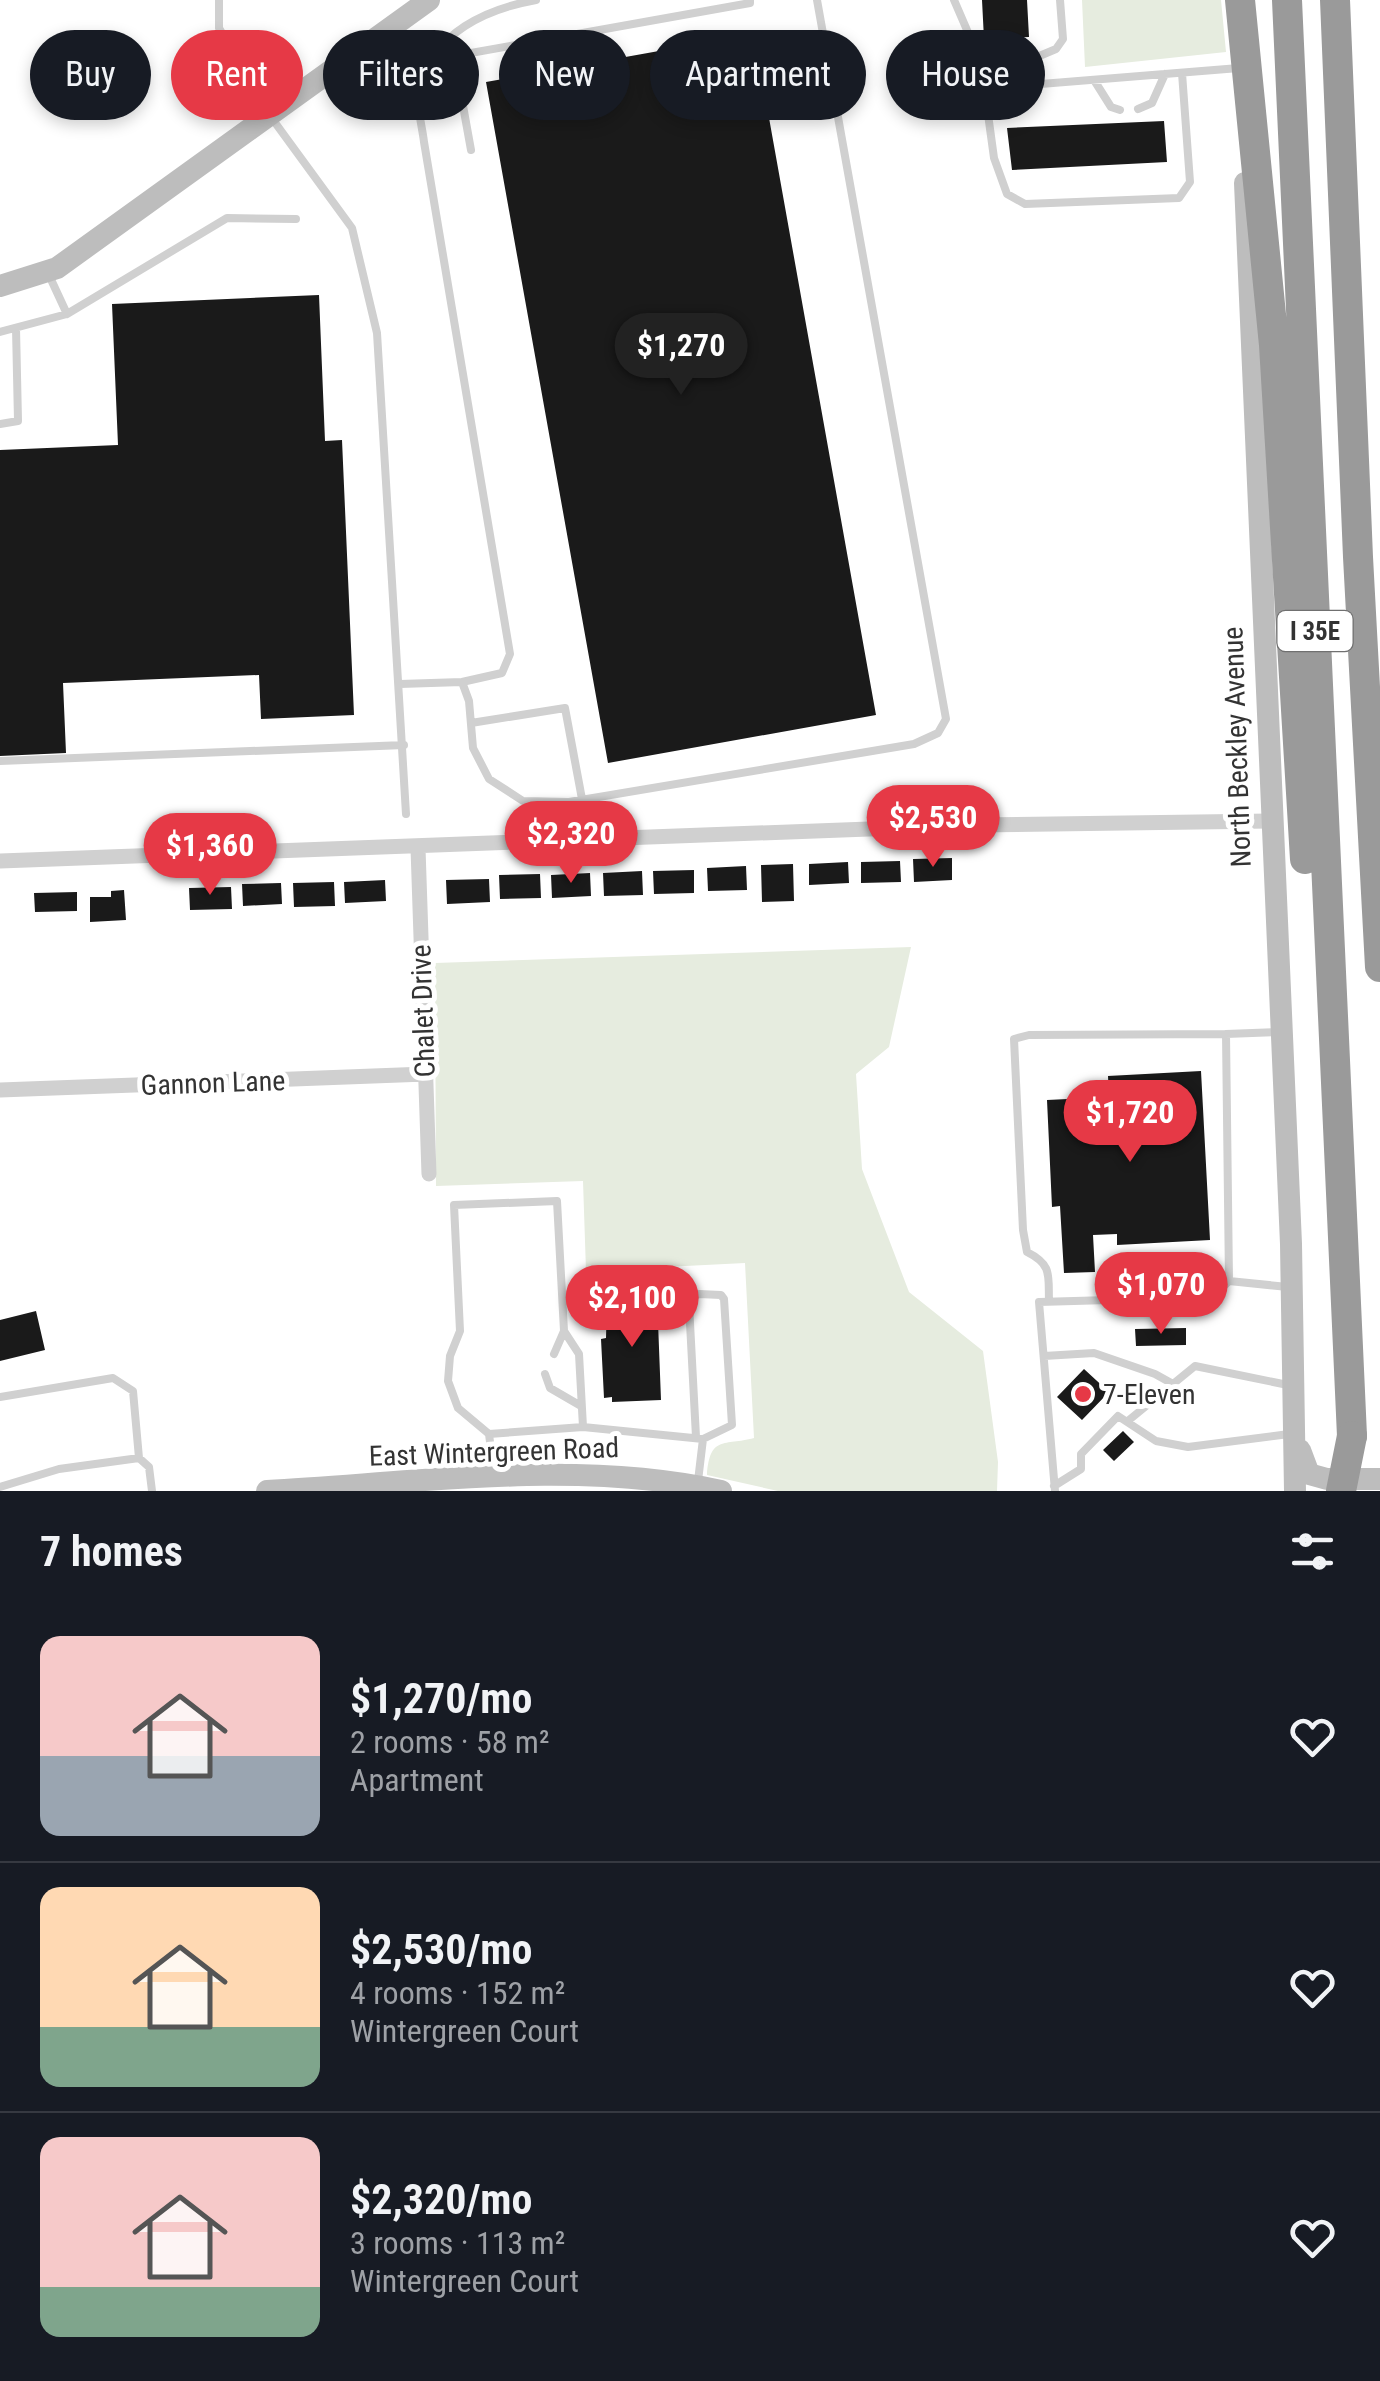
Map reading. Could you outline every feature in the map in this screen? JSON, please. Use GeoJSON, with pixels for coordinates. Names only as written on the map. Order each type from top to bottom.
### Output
{"type":"FeatureCollection","features":[{"type":"Feature","properties":{"kind":"highway"},"geometry":{"type":"LineString","coordinates":[[1239,0],[1272,326],[1320,1076],[1343,1262]]}},
{"type":"Feature","properties":{"kind":"highway","name":"I 35E"},"geometry":{"type":"LineString","coordinates":[[1286,0],[1355,1491]]}},
{"type":"Feature","properties":{"kind":"highway","name":"I 35E"},"geometry":{"type":"LineString","coordinates":[[1335,0],[1380,967]]}},
{"type":"Feature","properties":{"kind":"highway"},"geometry":{"type":"LineString","coordinates":[[1341,1491],[1352,1436]]}},
{"type":"Feature","properties":{"kind":"main road"},"geometry":{"type":"LineString","coordinates":[[386,30],[429,0]]}},
{"type":"Feature","properties":{"kind":"main road","name":"North Beckley Avenue"},"geometry":{"type":"LineString","coordinates":[[1239,0],[1292,1288],[1295,1491]]}},
{"type":"Feature","properties":{"kind":"main road"},"geometry":{"type":"LineString","coordinates":[[0,286],[57,268],[155,200],[259,120]]}},
{"type":"Feature","properties":{"kind":"main road"},"geometry":{"type":"LineString","coordinates":[[1293,1433],[1309,1474],[1327,1479],[1380,1479]]}},
{"type":"Feature","properties":{"kind":"main road","name":"East Wintergreen Road"},"geometry":{"type":"LineString","coordinates":[[268,1491],[494,1478],[614,1476],[721,1491]]}},
{"type":"Feature","properties":{"kind":"street"},"geometry":{"type":"LineString","coordinates":[[0,861],[976,825],[1270,821]]}},
{"type":"Feature","properties":{"kind":"street","name":"Chalet Drive"},"geometry":{"type":"LineString","coordinates":[[418,848],[429,1174]]}},
{"type":"Feature","properties":{"kind":"street","name":"Gannon Lane"},"geometry":{"type":"LineString","coordinates":[[0,1090],[426,1074]]}},
{"type":"Feature","properties":{"kind":"lane"},"geometry":{"type":"LineString","coordinates":[[220,0],[220,30]]}},
{"type":"Feature","properties":{"kind":"lane"},"geometry":{"type":"LineString","coordinates":[[458,30],[490,12],[536,0]]}},
{"type":"Feature","properties":{"kind":"lane"},"geometry":{"type":"LineString","coordinates":[[479,52],[750,0]]}},
{"type":"Feature","properties":{"kind":"lane"},"geometry":{"type":"LineString","coordinates":[[462,682],[469,701],[473,748],[489,779],[522,801],[582,800],[914,744],[938,733],[946,719],[817,0]]}},
{"type":"Feature","properties":{"kind":"lane"},"geometry":{"type":"LineString","coordinates":[[954,0],[973,44],[992,58],[1037,57],[1056,49],[1063,39],[1060,0]]}},
{"type":"Feature","properties":{"kind":"lane"},"geometry":{"type":"LineString","coordinates":[[1182,73],[1190,182],[1178,198],[1025,204],[1007,194],[994,158],[988,107],[994,94],[1005,87],[1239,68]]}},
{"type":"Feature","properties":{"kind":"lane"},"geometry":{"type":"LineString","coordinates":[[1138,109],[1152,102],[1165,74]]}},
{"type":"Feature","properties":{"kind":"lane"},"geometry":{"type":"LineString","coordinates":[[1094,80],[1111,106],[1120,110]]}},
{"type":"Feature","properties":{"kind":"lane"},"geometry":{"type":"LineString","coordinates":[[273,120],[352,228],[377,333],[406,814]]}},
{"type":"Feature","properties":{"kind":"lane"},"geometry":{"type":"LineString","coordinates":[[400,684],[462,682],[502,674],[510,654],[422,120]]}},
{"type":"Feature","properties":{"kind":"lane"},"geometry":{"type":"LineString","coordinates":[[466,120],[472,150]]}},
{"type":"Feature","properties":{"kind":"lane"},"geometry":{"type":"LineString","coordinates":[[0,332],[67,314],[226,218],[296,219]]}},
{"type":"Feature","properties":{"kind":"lane"},"geometry":{"type":"LineString","coordinates":[[47,271],[67,314]]}},
{"type":"Feature","properties":{"kind":"lane"},"geometry":{"type":"LineString","coordinates":[[0,424],[18,422],[16,328]]}},
{"type":"Feature","properties":{"kind":"lane"},"geometry":{"type":"LineString","coordinates":[[471,723],[565,708],[582,800]]}},
{"type":"Feature","properties":{"kind":"lane"},"geometry":{"type":"LineString","coordinates":[[0,760],[404,745]]}},
{"type":"Feature","properties":{"kind":"lane"},"geometry":{"type":"LineString","coordinates":[[1054,1488],[1044,1356],[1048,1267],[1027,1252],[1023,1230],[1014,1038],[1280,1032]]}},
{"type":"Feature","properties":{"kind":"lane"},"geometry":{"type":"LineString","coordinates":[[1044,1302],[1213,1297],[1229,1282],[1226,1034]]}},
{"type":"Feature","properties":{"kind":"lane"},"geometry":{"type":"LineString","coordinates":[[494,1478],[489,1434],[458,1408],[448,1381],[450,1356],[460,1331],[454,1205],[557,1201],[564,1332],[554,1354]]}},
{"type":"Feature","properties":{"kind":"lane"},"geometry":{"type":"LineString","coordinates":[[1229,1282],[1292,1288]]}},
{"type":"Feature","properties":{"kind":"lane"},"geometry":{"type":"LineString","coordinates":[[489,1434],[583,1427],[700,1438],[732,1425],[724,1299],[720,1295],[698,1294],[689,1304],[700,1438],[697,1488]]}},
{"type":"Feature","properties":{"kind":"lane"},"geometry":{"type":"LineString","coordinates":[[564,1332],[579,1354],[583,1427]]}},
{"type":"Feature","properties":{"kind":"lane"},"geometry":{"type":"LineString","coordinates":[[1044,1356],[1094,1353],[1155,1374],[1172,1384]]}},
{"type":"Feature","properties":{"kind":"lane"},"geometry":{"type":"LineString","coordinates":[[1129,1420],[1195,1366],[1293,1386]]}},
{"type":"Feature","properties":{"kind":"lane"},"geometry":{"type":"LineString","coordinates":[[545,1374],[550,1388],[582,1406]]}},
{"type":"Feature","properties":{"kind":"lane"},"geometry":{"type":"LineString","coordinates":[[0,1397],[113,1378],[123,1381],[133,1390],[138,1458],[149,1467],[152,1491]]}},
{"type":"Feature","properties":{"kind":"lane"},"geometry":{"type":"LineString","coordinates":[[1054,1488],[1081,1469],[1081,1454],[1118,1416],[1156,1440],[1188,1446],[1293,1433]]}},
{"type":"Feature","properties":{"kind":"lane"},"geometry":{"type":"LineString","coordinates":[[0,1486],[59,1469],[138,1458]]}},
{"type":"Feature","properties":{"kind":"shaded area"},"geometry":{"type":"Polygon","coordinates":[[[1082,0],[1221,0],[1226,52],[1085,67],[1082,0]]]}},
{"type":"Feature","properties":{"kind":"shaded area"},"geometry":{"type":"Polygon","coordinates":[[[911,947],[889,1047],[856,1074],[862,1169],[909,1292],[983,1351],[998,1462],[997,1491],[778,1491],[707,1475],[711,1453],[720,1444],[754,1438],[745,1263],[586,1271],[583,1181],[436,1186],[435,963],[911,947]]]}},
{"type":"Feature","properties":{"kind":"building"},"geometry":{"type":"Polygon","coordinates":[[[982,0],[1027,0],[1029,30],[984,30],[982,0]]]}},
{"type":"Feature","properties":{"kind":"building"},"geometry":{"type":"Polygon","coordinates":[[[650,53],[650,120],[769,120],[876,715],[608,763],[486,82],[499,80],[499,120],[630,120],[630,56],[650,53]]]}},
{"type":"Feature","properties":{"kind":"building"},"geometry":{"type":"Polygon","coordinates":[[[1164,121],[1167,162],[1012,170],[1007,128],[1164,121]]]}},
{"type":"Feature","properties":{"kind":"building"},"geometry":{"type":"Polygon","coordinates":[[[319,295],[325,441],[342,440],[354,715],[261,719],[259,675],[63,683],[66,753],[0,756],[0,450],[118,445],[112,304],[319,295]]]}},
{"type":"Feature","properties":{"kind":"building"},"geometry":{"type":"Polygon","coordinates":[[[952,858],[952,880],[914,882],[913,859],[952,858]]]}},
{"type":"Feature","properties":{"kind":"building"},"geometry":{"type":"Polygon","coordinates":[[[900,861],[901,882],[861,883],[861,862],[900,861]]]}},
{"type":"Feature","properties":{"kind":"building"},"geometry":{"type":"Polygon","coordinates":[[[848,862],[849,883],[809,885],[809,864],[848,862]]]}},
{"type":"Feature","properties":{"kind":"building"},"geometry":{"type":"Polygon","coordinates":[[[793,864],[794,901],[762,902],[761,865],[793,864]]]}},
{"type":"Feature","properties":{"kind":"building"},"geometry":{"type":"Polygon","coordinates":[[[746,866],[747,890],[708,891],[707,868],[746,866]]]}},
{"type":"Feature","properties":{"kind":"building"},"geometry":{"type":"Polygon","coordinates":[[[694,870],[694,893],[654,894],[653,871],[694,870]]]}},
{"type":"Feature","properties":{"kind":"building"},"geometry":{"type":"Polygon","coordinates":[[[642,871],[643,895],[604,896],[603,873],[642,871]]]}},
{"type":"Feature","properties":{"kind":"building"},"geometry":{"type":"Polygon","coordinates":[[[590,873],[591,896],[552,898],[551,875],[590,873]]]}},
{"type":"Feature","properties":{"kind":"building"},"geometry":{"type":"Polygon","coordinates":[[[540,874],[541,898],[500,899],[499,875],[540,874]]]}},
{"type":"Feature","properties":{"kind":"building"},"geometry":{"type":"Polygon","coordinates":[[[489,879],[490,902],[447,904],[446,880],[489,879]]]}},
{"type":"Feature","properties":{"kind":"building"},"geometry":{"type":"Polygon","coordinates":[[[385,880],[386,901],[345,903],[344,882],[385,880]]]}},
{"type":"Feature","properties":{"kind":"building"},"geometry":{"type":"Polygon","coordinates":[[[334,882],[335,906],[294,907],[293,883],[334,882]]]}},
{"type":"Feature","properties":{"kind":"building"},"geometry":{"type":"Polygon","coordinates":[[[281,883],[282,904],[243,906],[242,884],[281,883]]]}},
{"type":"Feature","properties":{"kind":"building"},"geometry":{"type":"Polygon","coordinates":[[[231,887],[232,909],[190,910],[189,888],[231,887]]]}},
{"type":"Feature","properties":{"kind":"building"},"geometry":{"type":"Polygon","coordinates":[[[124,890],[126,920],[90,922],[90,897],[111,897],[111,891],[124,890]]]}},
{"type":"Feature","properties":{"kind":"building"},"geometry":{"type":"Polygon","coordinates":[[[77,892],[77,911],[35,912],[34,893],[77,892]]]}},
{"type":"Feature","properties":{"kind":"building"},"geometry":{"type":"Polygon","coordinates":[[[1201,1071],[1210,1240],[1117,1245],[1117,1234],[1093,1235],[1095,1272],[1064,1273],[1060,1206],[1052,1207],[1047,1100],[1109,1097],[1108,1076],[1201,1071]]]}},
{"type":"Feature","properties":{"kind":"building"},"geometry":{"type":"Polygon","coordinates":[[[657,1296],[661,1400],[612,1402],[612,1397],[604,1398],[601,1339],[606,1338],[607,1299],[657,1296]]]}},
{"type":"Feature","properties":{"kind":"building"},"geometry":{"type":"Polygon","coordinates":[[[36,1311],[45,1350],[0,1361],[0,1320],[36,1311]]]}},
{"type":"Feature","properties":{"kind":"building"},"geometry":{"type":"Polygon","coordinates":[[[1186,1328],[1186,1345],[1136,1346],[1135,1329],[1186,1328]]]}},
{"type":"Feature","properties":{"kind":"building","name":"7-Eleven"},"geometry":{"type":"Polygon","coordinates":[[[1084,1369],[1109,1392],[1082,1420],[1057,1397],[1084,1369]]]}},
{"type":"Feature","properties":{"kind":"building","name":"7-Eleven"},"geometry":{"type":"Polygon","coordinates":[[[1123,1431],[1134,1442],[1114,1461],[1103,1450],[1123,1431]]]}},
{"type":"Feature","properties":{"kind":"place","name":"7-Eleven"},"geometry":{"type":"Point","coordinates":[1083,1394]}}]}
